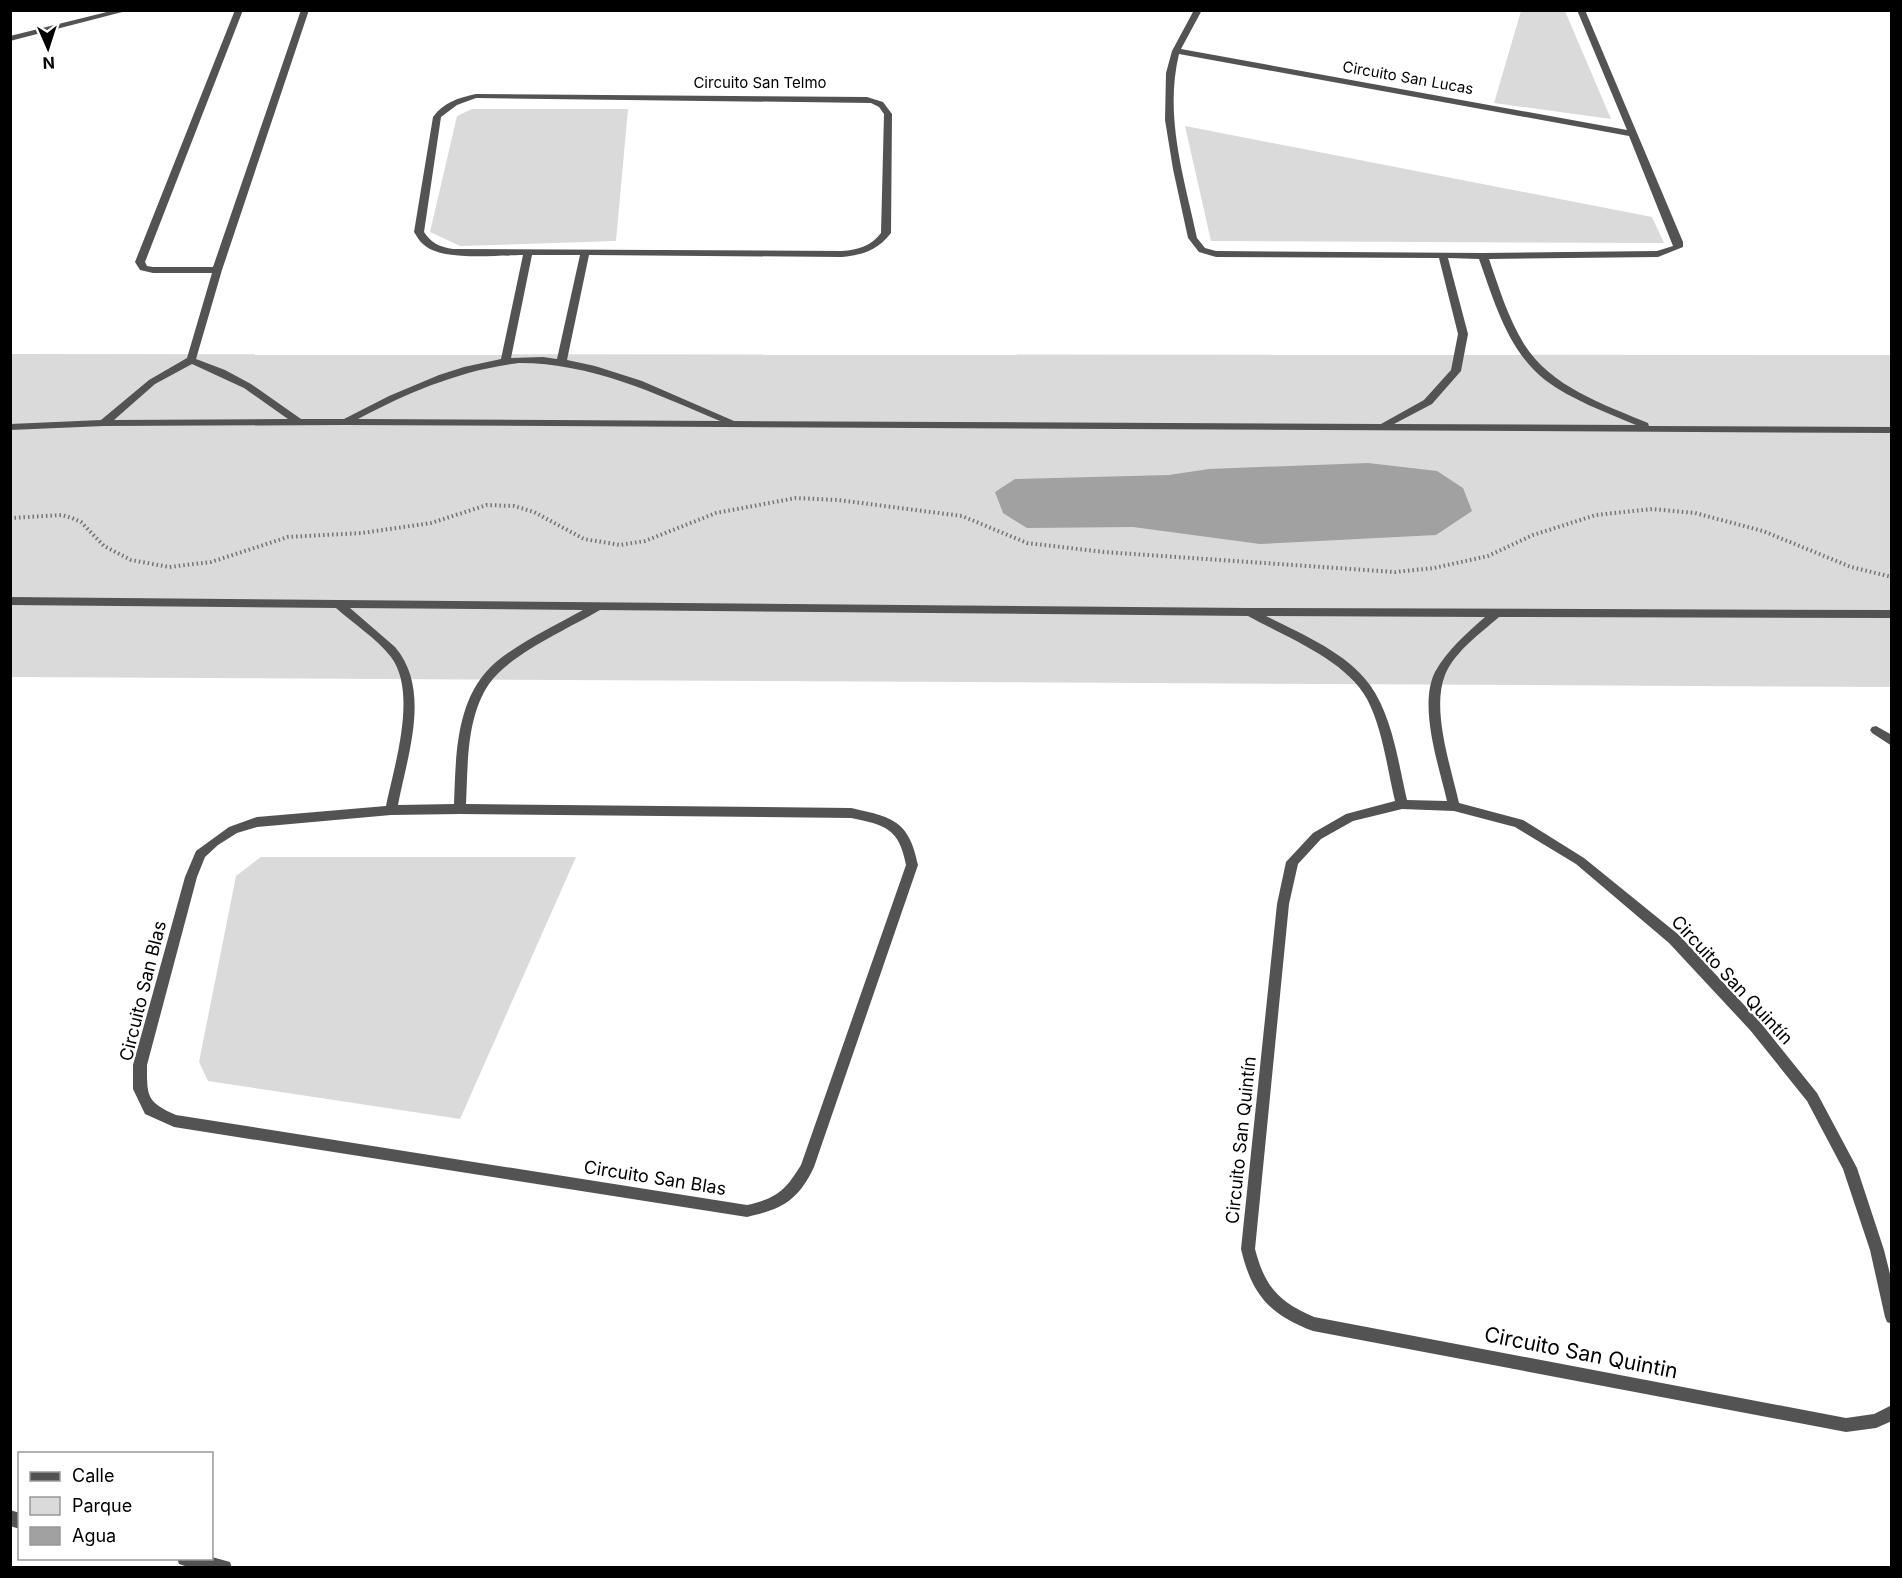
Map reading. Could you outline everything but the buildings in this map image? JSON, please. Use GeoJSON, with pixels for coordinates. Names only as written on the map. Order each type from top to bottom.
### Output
{"type":"FeatureCollection","features":[{"type":"Feature","properties":{"kind":"street"},"geometry":{"type":"LineString","coordinates":[[10,39],[126,10]]}},
{"type":"Feature","properties":{"kind":"street"},"geometry":{"type":"LineString","coordinates":[[216,270],[153,270],[143,268],[140,262],[239,10]]}},
{"type":"Feature","properties":{"kind":"street"},"geometry":{"type":"LineString","coordinates":[[104,423],[143,388],[191,360],[216,270],[304,10]]}},
{"type":"Feature","properties":{"kind":"street"},"geometry":{"type":"LineString","coordinates":[[1198,10],[1176,51],[1169,91],[1170,122],[1193,238],[1202,250],[1216,254],[1483,256],[1658,254],[1677,247],[1678,242],[1581,10]]}},
{"type":"Feature","properties":{"kind":"street","name":"Circuito San Lucas"},"geometry":{"type":"LineString","coordinates":[[1176,51],[1634,134]]}},
{"type":"Feature","properties":{"kind":"street","name":"Circuito San Telmo"},"geometry":{"type":"LineString","coordinates":[[476,96],[867,99],[884,106],[888,114],[886,233],[879,243],[869,249],[842,254],[528,254],[453,252],[438,249],[426,242],[419,232],[437,117],[445,107],[459,100],[476,96]]}},
{"type":"Feature","properties":{"kind":"street"},"geometry":{"type":"LineString","coordinates":[[505,362],[528,254]]}},
{"type":"Feature","properties":{"kind":"street"},"geometry":{"type":"LineString","coordinates":[[561,363],[585,254]]}},
{"type":"Feature","properties":{"kind":"street"},"geometry":{"type":"LineString","coordinates":[[1382,426],[1428,402],[1456,371],[1463,334],[1443,255]]}},
{"type":"Feature","properties":{"kind":"street"},"geometry":{"type":"LineString","coordinates":[[1483,256],[1513,333],[1538,369],[1583,399],[1651,428]]}},
{"type":"Feature","properties":{"kind":"street"},"geometry":{"type":"LineString","coordinates":[[191,360],[252,386],[298,422]]}},
{"type":"Feature","properties":{"kind":"street"},"geometry":{"type":"LineString","coordinates":[[346,422],[419,386],[505,362],[543,360],[608,374],[652,389],[736,424]]}},
{"type":"Feature","properties":{"kind":"street"},"geometry":{"type":"LineString","coordinates":[[10,427],[104,423],[346,422],[1892,430]]}},
{"type":"Feature","properties":{"kind":"street"},"geometry":{"type":"LineString","coordinates":[[10,601],[1249,612],[1892,614]]}},
{"type":"Feature","properties":{"kind":"street"},"geometry":{"type":"LineString","coordinates":[[339,604],[396,657],[407,680],[410,703],[391,810]]}},
{"type":"Feature","properties":{"kind":"street"},"geometry":{"type":"LineString","coordinates":[[460,809],[463,746],[470,713],[483,687],[498,667],[599,606]]}},
{"type":"Feature","properties":{"kind":"street"},"geometry":{"type":"LineString","coordinates":[[1249,612],[1344,666],[1365,687],[1377,710],[1402,804]]}},
{"type":"Feature","properties":{"kind":"street"},"geometry":{"type":"LineString","coordinates":[[1454,806],[1438,737],[1435,706],[1438,675],[1455,652],[1496,613]]}},
{"type":"Feature","properties":{"kind":"street"},"geometry":{"type":"LineString","coordinates":[[1876,730],[1892,742]]}},
{"type":"Feature","properties":{"kind":"street","name":"Circuito San Quintín"},"geometry":{"type":"LineString","coordinates":[[1267,1297],[1253,1274],[1248,1249],[1283,904],[1292,862],[1317,836],[1350,817],[1402,804],[1454,806],[1519,823],[1580,861],[1674,939],[1755,1026],[1812,1097],[1850,1168],[1877,1250],[1892,1317]]}},
{"type":"Feature","properties":{"kind":"street","name":"Circuito San Blas"},"geometry":{"type":"LineString","coordinates":[[391,810],[851,813],[879,819],[898,828],[908,842],[912,865],[807,1167],[793,1193],[775,1205],[747,1211],[174,1121],[150,1110],[140,1089],[140,1065],[191,877],[200,854],[233,830],[256,822],[391,810]]}},
{"type":"Feature","properties":{"kind":"street","name":"Circuito San Quintin"},"geometry":{"type":"LineString","coordinates":[[1267,1297],[1286,1313],[1313,1324],[1846,1425],[1876,1421],[1892,1412]]}},
{"type":"Feature","properties":{"kind":"street"},"geometry":{"type":"LineString","coordinates":[[193,1560],[224,1568]]}},
{"type":"Feature","properties":{"kind":"path"},"geometry":{"type":"LineString","coordinates":[[10,518],[62,515],[72,518],[81,522],[104,546],[131,560],[152,566],[169,567],[211,562],[288,537],[362,533],[431,523],[487,505],[514,506],[534,512],[584,539],[620,545],[645,541],[716,513],[796,498],[838,500],[962,516],[1028,543],[1104,552],[1395,572],[1434,568],[1488,556],[1533,535],[1596,515],[1652,509],[1695,513],[1763,531],[1851,567],[1892,577]]}},
{"type":"Feature","properties":{"kind":"green space"},"geometry":{"type":"Polygon","coordinates":[[[1521,11],[1565,11],[1611,119],[1494,103],[1521,11]]]}},
{"type":"Feature","properties":{"kind":"green space"},"geometry":{"type":"Polygon","coordinates":[[[472,109],[628,109],[616,241],[460,246],[430,232],[457,116],[472,109]]]}},
{"type":"Feature","properties":{"kind":"green space"},"geometry":{"type":"Polygon","coordinates":[[[1185,126],[1652,217],[1664,243],[1211,241],[1185,126]]]}},
{"type":"Feature","properties":{"kind":"green space"},"geometry":{"type":"Polygon","coordinates":[[[10,354],[1891,355],[1891,687],[11,677],[10,354]]]}},
{"type":"Feature","properties":{"kind":"green space"},"geometry":{"type":"Polygon","coordinates":[[[261,857],[576,857],[460,1119],[208,1081],[199,1062],[236,876],[261,857]]]}},
{"type":"Feature","properties":{"kind":"water"},"geometry":{"type":"Polygon","coordinates":[[[1368,463],[1437,471],[1463,488],[1472,511],[1436,535],[1260,544],[1133,527],[1027,528],[1003,513],[995,492],[1015,479],[1169,475],[1209,469],[1368,463]]]}}]}
